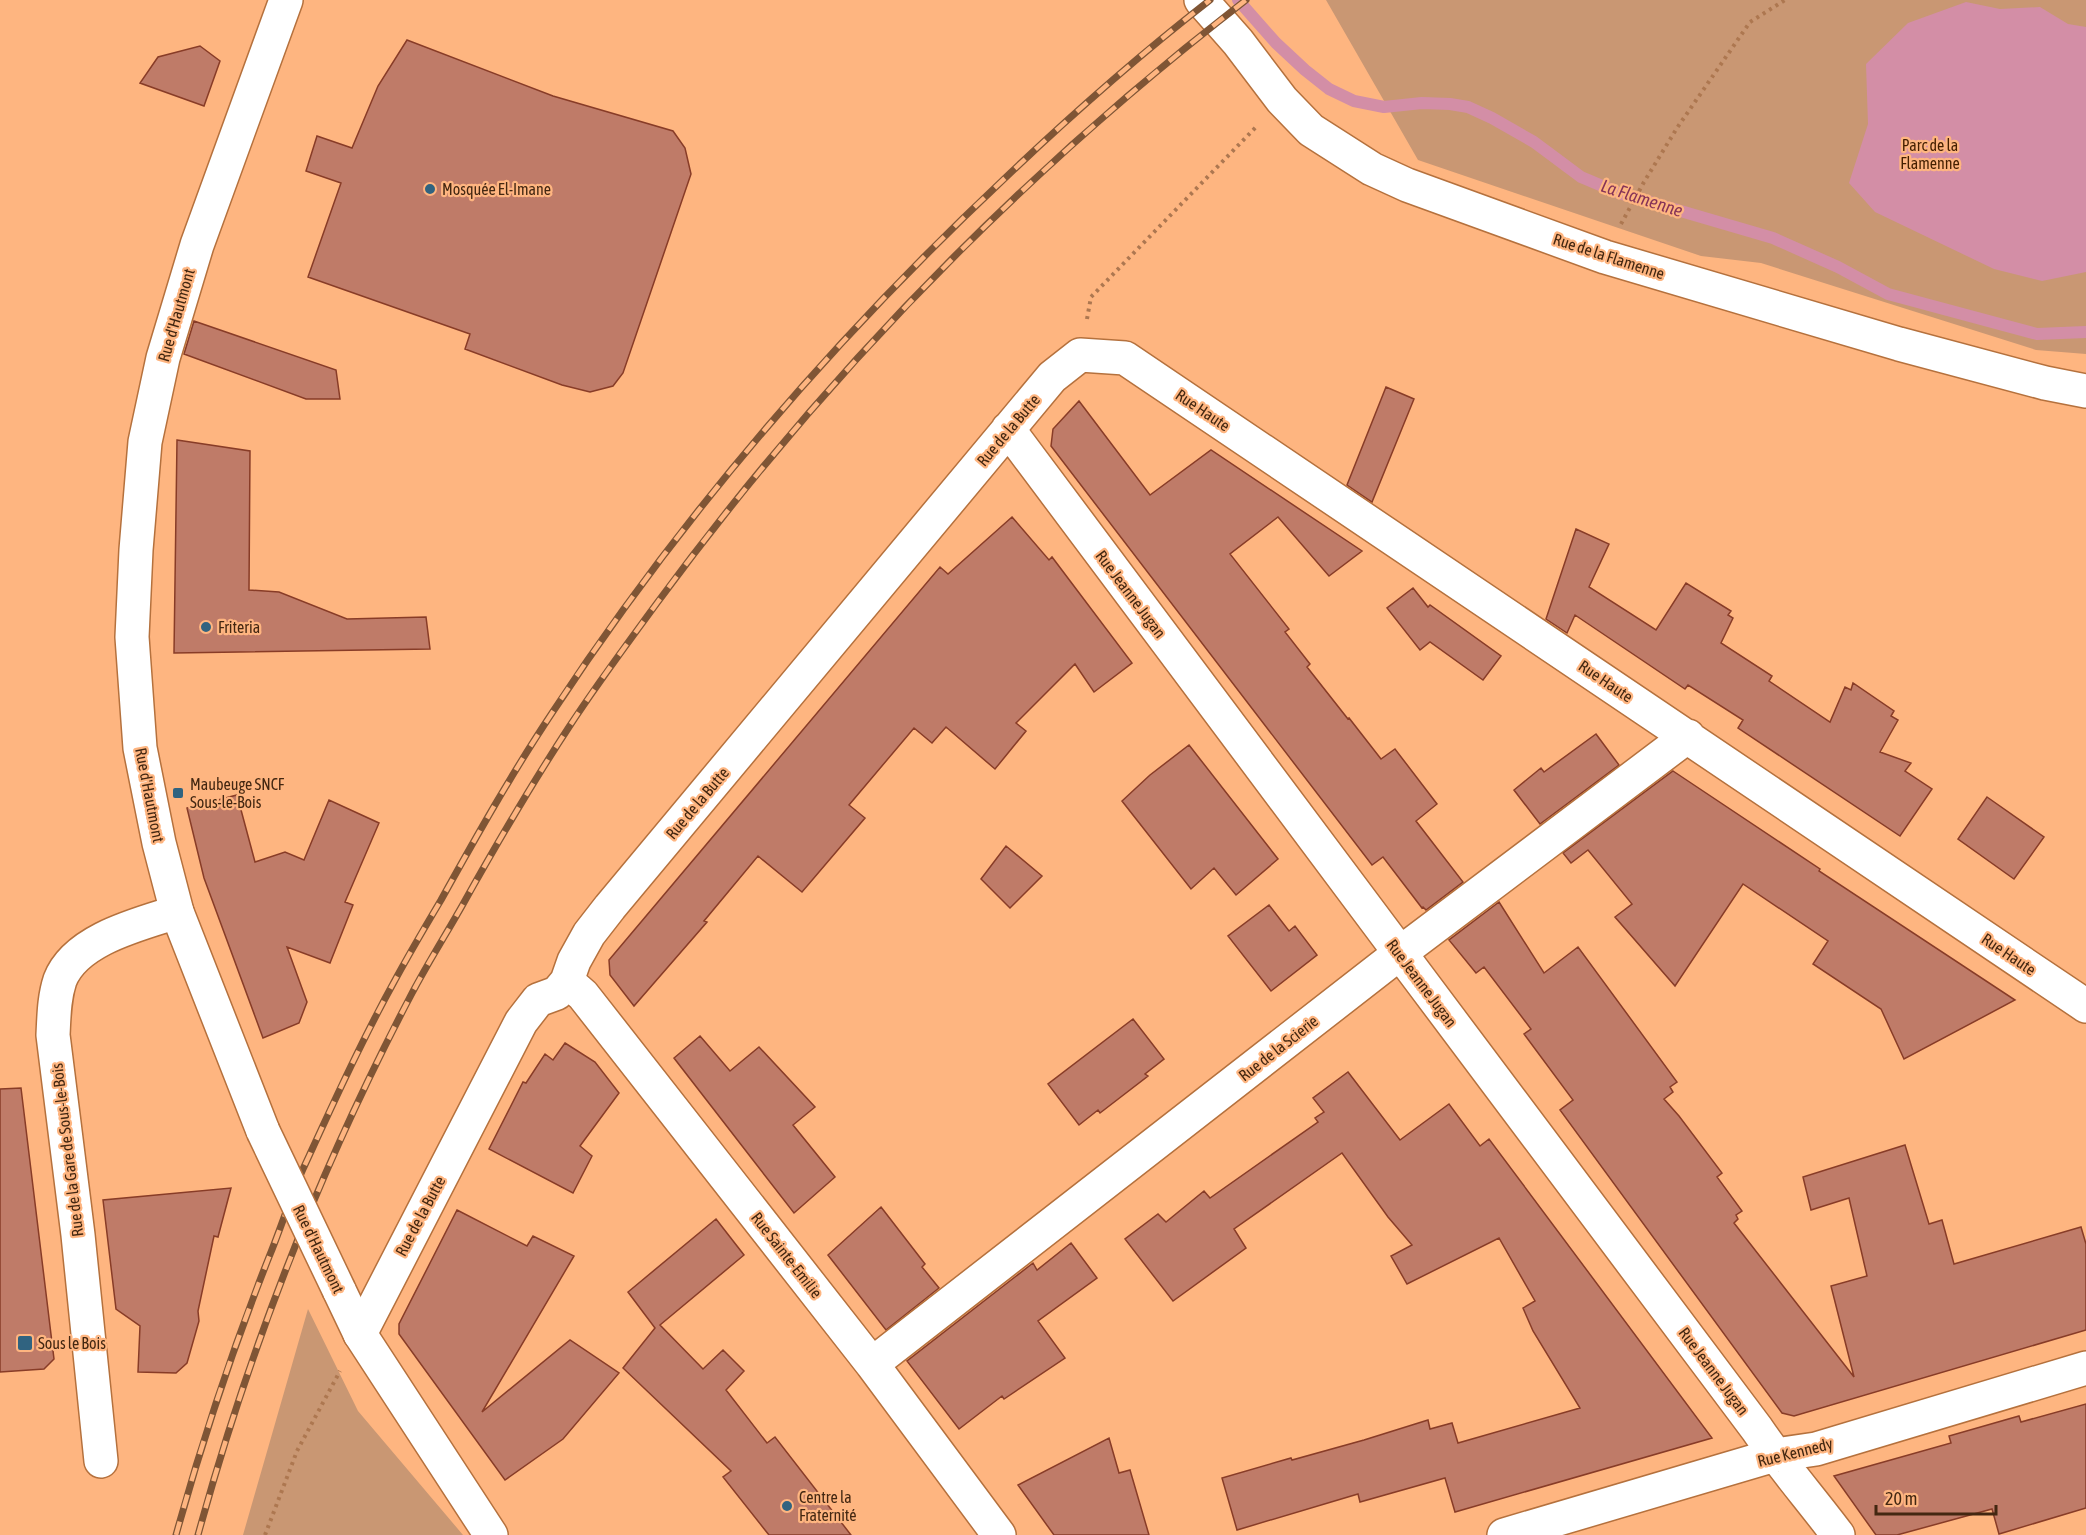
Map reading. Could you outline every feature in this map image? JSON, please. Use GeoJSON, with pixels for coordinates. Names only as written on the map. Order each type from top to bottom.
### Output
{"type":"FeatureCollection","features":[{"type":"Feature","properties":{"kind":"street","name":"Rue d'Hautmont"},"geometry":{"type":"LineString","coordinates":[[286,0],[197,245],[163,358],[145,442],[136,550],[132,638],[140,748],[147,792],[177,912],[263,1131],[360,1334],[491,1535]]}},
{"type":"Feature","properties":{"kind":"street","name":"Rue de la Flamenne"},"geometry":{"type":"LineString","coordinates":[[1201,0],[1238,42],[1282,100],[1311,130],[1372,169],[1407,185],[1605,257],[1899,344],[2045,383],[2086,391]]}},
{"type":"Feature","properties":{"kind":"street","name":"Rue Haute"},"geometry":{"type":"LineString","coordinates":[[1080,355],[1125,358],[2086,1006]]}},
{"type":"Feature","properties":{"kind":"street","name":"Rue de la Butte"},"geometry":{"type":"LineString","coordinates":[[360,1334],[521,1022],[538,1000],[557,993],[567,981],[574,961],[590,934],[610,907],[1052,377],[1080,355]]}},
{"type":"Feature","properties":{"kind":"street","name":"Rue Jeanne Jugan"},"geometry":{"type":"LineString","coordinates":[[1008,429],[1775,1455],[1838,1535]]}},
{"type":"Feature","properties":{"kind":"street","name":"Rue de la Scierie"},"geometry":{"type":"LineString","coordinates":[[872,1364],[1400,954],[1688,736]]}},
{"type":"Feature","properties":{"kind":"street","name":"Rue de la Gare de Sous-le-Bois"},"geometry":{"type":"LineString","coordinates":[[101,1461],[78,1235],[53,1035],[54,1002],[61,978],[75,956],[104,938],[177,912]]}},
{"type":"Feature","properties":{"kind":"street","name":"Rue Sainte-Emilie"},"geometry":{"type":"LineString","coordinates":[[567,981],[583,994],[872,1364],[999,1535]]}},
{"type":"Feature","properties":{"kind":"street","name":"Rue Kennedy"},"geometry":{"type":"LineString","coordinates":[[1504,1535],[1775,1455],[1816,1449],[2086,1368]]}},
{"type":"Feature","properties":{"kind":"path"},"geometry":{"type":"LineString","coordinates":[[1628,211],[1677,128],[1750,22],[1785,0]]}},
{"type":"Feature","properties":{"kind":"path"},"geometry":{"type":"LineString","coordinates":[[1080,355],[1091,297],[1282,100]]}},
{"type":"Feature","properties":{"kind":"path"},"geometry":{"type":"LineString","coordinates":[[265,1535],[297,1450],[360,1334]]}},
{"type":"Feature","properties":{"kind":"green space","name":"Parc de la Flamenne"},"geometry":{"type":"Polygon","coordinates":[[[1326,0],[2086,0],[2086,354],[2036,350],[1761,263],[1701,256],[1418,160],[1326,0]]]}},
{"type":"Feature","properties":{"kind":"green space"},"geometry":{"type":"Polygon","coordinates":[[[308,1309],[358,1411],[463,1535],[243,1535],[308,1309]]]}},
{"type":"Feature","properties":{"kind":"shaded area"},"geometry":{"type":"Polygon","coordinates":[[[1966,2],[2000,9],[2040,7],[2068,24],[2086,27],[2086,272],[2042,281],[1994,269],[1875,212],[1849,183],[1868,124],[1866,64],[1908,23],[1966,2]]]}},
{"type":"Feature","properties":{"kind":"building"},"geometry":{"type":"Polygon","coordinates":[[[407,40],[553,96],[673,131],[685,148],[691,174],[623,373],[613,386],[590,392],[562,385],[465,349],[470,334],[308,277],[341,183],[306,171],[317,136],[352,148],[378,86],[407,40]]]}},
{"type":"Feature","properties":{"kind":"building"},"geometry":{"type":"Polygon","coordinates":[[[200,46],[220,61],[204,106],[140,83],[158,57],[200,46]]]}},
{"type":"Feature","properties":{"kind":"building"},"geometry":{"type":"Polygon","coordinates":[[[194,321],[336,370],[340,399],[306,399],[184,354],[194,321]]]}},
{"type":"Feature","properties":{"kind":"building"},"geometry":{"type":"Polygon","coordinates":[[[1386,387],[1414,399],[1372,502],[1347,485],[1386,387]]]}},
{"type":"Feature","properties":{"kind":"building"},"geometry":{"type":"Polygon","coordinates":[[[1079,401],[1150,495],[1211,450],[1362,551],[1329,576],[1278,517],[1230,554],[1289,629],[1285,632],[1310,664],[1307,667],[1381,759],[1395,749],[1437,804],[1416,821],[1463,882],[1426,910],[1422,908],[1383,857],[1372,865],[1051,446],[1053,429],[1079,401]]]}},
{"type":"Feature","properties":{"kind":"building"},"geometry":{"type":"Polygon","coordinates":[[[177,440],[250,451],[249,590],[279,592],[347,619],[426,617],[430,649],[174,653],[177,440]]]}},
{"type":"Feature","properties":{"kind":"building"},"geometry":{"type":"Polygon","coordinates":[[[1012,517],[1049,560],[1052,557],[1132,663],[1094,692],[1075,664],[1016,723],[1026,731],[995,769],[946,727],[932,743],[914,728],[849,805],[865,818],[802,892],[758,856],[704,921],[707,922],[634,1006],[610,975],[609,960],[940,567],[948,574],[1012,517]]]}},
{"type":"Feature","properties":{"kind":"building"},"geometry":{"type":"Polygon","coordinates":[[[1576,529],[1609,544],[1589,587],[1656,630],[1686,583],[1731,611],[1728,615],[1733,618],[1721,643],[1772,676],[1769,681],[1830,722],[1845,687],[1851,690],[1853,683],[1894,711],[1891,716],[1898,720],[1880,752],[1911,763],[1905,771],[1932,789],[1900,836],[1738,728],[1743,720],[1688,685],[1685,689],[1575,615],[1567,633],[1546,619],[1576,529]]]}},
{"type":"Feature","properties":{"kind":"building"},"geometry":{"type":"Polygon","coordinates":[[[1413,588],[1428,607],[1430,605],[1501,656],[1483,680],[1430,642],[1420,650],[1387,608],[1413,588]]]}},
{"type":"Feature","properties":{"kind":"building"},"geometry":{"type":"Polygon","coordinates":[[[1596,734],[1619,765],[1540,824],[1514,790],[1541,768],[1544,772],[1596,734]]]}},
{"type":"Feature","properties":{"kind":"building"},"geometry":{"type":"Polygon","coordinates":[[[1189,745],[1278,859],[1236,895],[1214,868],[1191,889],[1122,801],[1150,775],[1189,745]]]}},
{"type":"Feature","properties":{"kind":"building"},"geometry":{"type":"Polygon","coordinates":[[[1673,771],[1820,869],[1819,871],[2015,1000],[1904,1059],[1881,1009],[1813,964],[1828,941],[1743,884],[1675,986],[1615,917],[1632,904],[1588,850],[1571,863],[1563,853],[1673,771]]]}},
{"type":"Feature","properties":{"kind":"building"},"geometry":{"type":"Polygon","coordinates":[[[237,795],[255,862],[285,852],[304,860],[329,800],[379,823],[345,902],[353,905],[330,963],[287,947],[307,1002],[299,1023],[263,1038],[204,878],[187,808],[237,795]]]}},
{"type":"Feature","properties":{"kind":"building"},"geometry":{"type":"Polygon","coordinates":[[[1987,797],[2044,837],[2014,879],[1958,839],[1987,797]]]}},
{"type":"Feature","properties":{"kind":"building"},"geometry":{"type":"Polygon","coordinates":[[[1006,846],[1042,876],[1010,908],[981,879],[1006,846]]]}},
{"type":"Feature","properties":{"kind":"building"},"geometry":{"type":"Polygon","coordinates":[[[1499,902],[1544,973],[1578,947],[1677,1082],[1670,1087],[1673,1092],[1664,1099],[1722,1173],[1717,1177],[1742,1211],[1736,1215],[1738,1219],[1734,1223],[1854,1377],[1831,1286],[1867,1276],[1849,1198],[1811,1210],[1803,1177],[1905,1145],[1929,1224],[1942,1220],[1954,1264],[2081,1227],[2086,1244],[2086,1330],[1794,1416],[1782,1413],[1560,1110],[1573,1100],[1524,1034],[1531,1029],[1484,967],[1476,973],[1449,940],[1499,902]]]}},
{"type":"Feature","properties":{"kind":"building"},"geometry":{"type":"Polygon","coordinates":[[[1269,905],[1289,931],[1295,926],[1317,955],[1271,991],[1228,936],[1269,905]]]}},
{"type":"Feature","properties":{"kind":"building"},"geometry":{"type":"Polygon","coordinates":[[[1133,1019],[1164,1059],[1145,1074],[1148,1076],[1100,1113],[1098,1110],[1079,1125],[1048,1084],[1133,1019]]]}},
{"type":"Feature","properties":{"kind":"building"},"geometry":{"type":"Polygon","coordinates":[[[700,1036],[730,1071],[759,1047],[815,1107],[793,1125],[835,1177],[794,1213],[674,1058],[700,1036]]]}},
{"type":"Feature","properties":{"kind":"building"},"geometry":{"type":"Polygon","coordinates":[[[565,1043],[595,1062],[619,1093],[580,1146],[592,1156],[573,1193],[489,1149],[523,1082],[526,1083],[545,1054],[553,1060],[565,1043]]]}},
{"type":"Feature","properties":{"kind":"building"},"geometry":{"type":"Polygon","coordinates":[[[1348,1072],[1400,1140],[1449,1104],[1480,1146],[1489,1139],[1712,1438],[1455,1512],[1445,1478],[1360,1502],[1358,1494],[1237,1530],[1222,1478],[1364,1440],[1428,1420],[1430,1429],[1452,1423],[1458,1443],[1580,1408],[1533,1331],[1523,1308],[1535,1301],[1499,1238],[1407,1284],[1391,1256],[1412,1245],[1388,1217],[1342,1153],[1234,1229],[1246,1248],[1173,1301],[1125,1239],[1158,1214],[1166,1222],[1204,1191],[1210,1198],[1318,1122],[1315,1118],[1324,1112],[1313,1098],[1348,1072]]]}},
{"type":"Feature","properties":{"kind":"building"},"geometry":{"type":"Polygon","coordinates":[[[21,1088],[54,1359],[44,1369],[0,1372],[0,1089],[21,1088]]]}},
{"type":"Feature","properties":{"kind":"building"},"geometry":{"type":"Polygon","coordinates":[[[231,1188],[218,1237],[214,1236],[198,1311],[199,1321],[187,1363],[176,1373],[138,1372],[140,1326],[116,1309],[103,1200],[231,1188]]]}},
{"type":"Feature","properties":{"kind":"building"},"geometry":{"type":"Polygon","coordinates":[[[881,1207],[925,1264],[922,1267],[939,1288],[886,1330],[828,1255],[881,1207]]]}},
{"type":"Feature","properties":{"kind":"building"},"geometry":{"type":"Polygon","coordinates":[[[457,1210],[527,1246],[533,1236],[574,1256],[482,1412],[570,1340],[619,1373],[563,1439],[505,1480],[399,1334],[399,1324],[457,1210]]]}},
{"type":"Feature","properties":{"kind":"building"},"geometry":{"type":"Polygon","coordinates":[[[716,1219],[744,1255],[660,1325],[703,1369],[723,1350],[744,1371],[726,1390],[767,1443],[775,1437],[851,1535],[769,1535],[723,1477],[731,1471],[623,1368],[655,1328],[628,1292],[716,1219]]]}},
{"type":"Feature","properties":{"kind":"building"},"geometry":{"type":"Polygon","coordinates":[[[1071,1243],[1097,1278],[1038,1321],[1065,1358],[1004,1399],[1002,1396],[959,1429],[907,1361],[1033,1263],[1037,1270],[1071,1243]]]}},
{"type":"Feature","properties":{"kind":"building"},"geometry":{"type":"Polygon","coordinates":[[[2086,1404],[2086,1508],[1999,1534],[1992,1509],[1897,1535],[1876,1535],[1834,1476],[1951,1443],[1949,1436],[2019,1416],[2021,1422],[2086,1404]]]}},
{"type":"Feature","properties":{"kind":"building"},"geometry":{"type":"Polygon","coordinates":[[[1109,1438],[1119,1473],[1130,1470],[1149,1535],[1054,1535],[1018,1485],[1109,1438]]]}},
{"type":"Feature","properties":{"kind":"waterway","name":"La Flamenne"},"geometry":{"type":"LineString","coordinates":[[1238,0],[1276,43],[1305,70],[1329,89],[1354,101],[1384,107],[1422,103],[1468,107],[1534,142],[1581,177],[1619,193],[1773,238],[1838,267],[1888,294],[2037,334],[2086,332]]}},
{"type":"Feature","properties":{"kind":"railway"},"geometry":{"type":"LineString","coordinates":[[176,1535],[196,1465],[231,1360],[303,1169],[358,1051],[400,972],[495,805],[552,713],[601,641],[706,501],[819,368],[940,241],[1028,156],[1130,65],[1210,0]]}},
{"type":"Feature","properties":{"kind":"railway"},"geometry":{"type":"LineString","coordinates":[[198,1535],[218,1465],[264,1328],[317,1193],[346,1127],[422,974],[527,793],[590,695],[721,519],[788,437],[930,281],[1083,135],[1246,0]]}},
{"type":"Feature","properties":{"kind":"place","name":"Mosquée El-Imane"},"geometry":{"type":"Point","coordinates":[430,189]}},
{"type":"Feature","properties":{"kind":"place","name":"Friteria"},"geometry":{"type":"Point","coordinates":[206,627]}},
{"type":"Feature","properties":{"kind":"place","name":"Maubeuge SNCF Sous-le-Bois"},"geometry":{"type":"Point","coordinates":[178,793]}},
{"type":"Feature","properties":{"kind":"place","name":"Sous le Bois"},"geometry":{"type":"Point","coordinates":[25,1343]}},
{"type":"Feature","properties":{"kind":"place","name":"Centre la Fraternité"},"geometry":{"type":"Point","coordinates":[787,1506]}}]}
